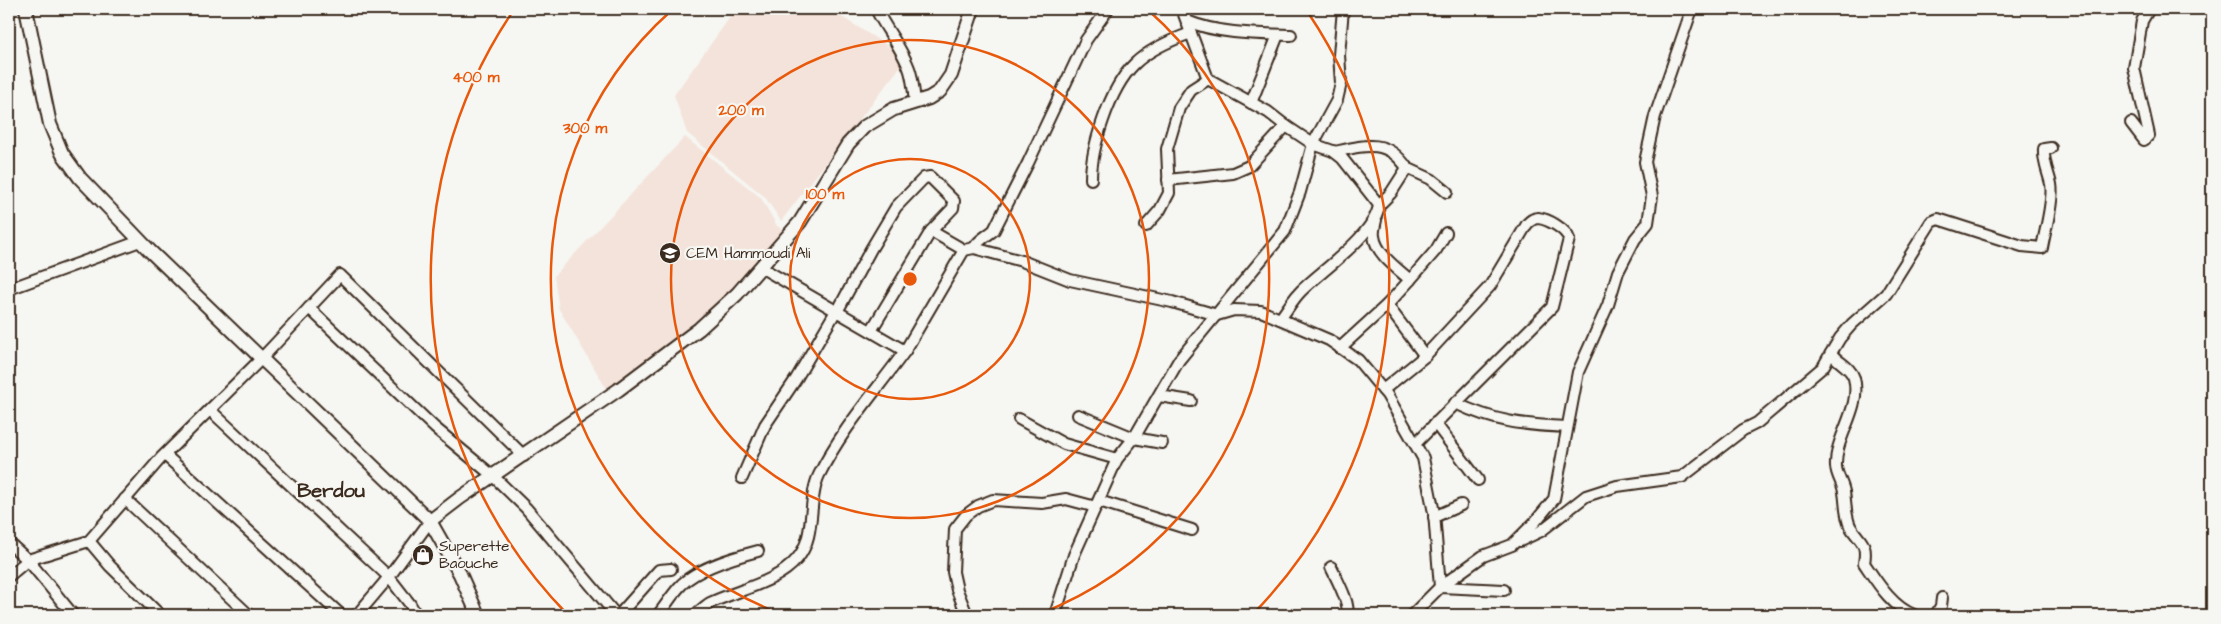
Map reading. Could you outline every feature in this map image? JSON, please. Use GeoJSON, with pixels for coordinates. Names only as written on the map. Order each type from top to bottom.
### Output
{"type":"FeatureCollection","features":[{"type":"Feature","properties":{"kind":"main road"},"geometry":{"type":"LineString","coordinates":[[26,9],[50,124],[62,153],[80,178],[140,241],[430,521],[460,574],[478,615]]}},
{"type":"Feature","properties":{"kind":"main road"},"geometry":{"type":"LineString","coordinates":[[430,521],[618,390],[699,329],[737,294],[762,268],[800,222],[853,138],[877,118],[894,109],[916,103],[940,91],[951,75],[973,9]]}},
{"type":"Feature","properties":{"kind":"street"},"geometry":{"type":"LineString","coordinates":[[876,9],[882,22],[897,44],[910,71],[916,103]]}},
{"type":"Feature","properties":{"kind":"street"},"geometry":{"type":"LineString","coordinates":[[695,615],[709,604],[748,589],[781,572],[797,560],[806,546],[818,478],[836,443],[905,351],[969,249],[986,238],[994,230],[1037,145],[1086,40],[1108,9]]}},
{"type":"Feature","properties":{"kind":"street"},"geometry":{"type":"LineString","coordinates":[[1182,9],[1208,79],[1268,112],[1314,144],[1335,152],[1342,158],[1379,205]]}},
{"type":"Feature","properties":{"kind":"street"},"geometry":{"type":"LineString","coordinates":[[1055,615],[1074,555],[1118,459],[1134,438],[1180,360],[1285,231],[1300,192],[1314,144],[1337,100],[1341,83],[1339,55],[1343,9]]}},
{"type":"Feature","properties":{"kind":"street"},"geometry":{"type":"LineString","coordinates":[[1512,545],[1554,499],[1564,458],[1567,427],[1578,372],[1608,305],[1618,272],[1635,239],[1648,223],[1652,196],[1645,162],[1655,116],[1692,9]]}},
{"type":"Feature","properties":{"kind":"street"},"geometry":{"type":"LineString","coordinates":[[2131,123],[2144,140],[2149,135],[2134,68],[2142,21],[2150,9]]}},
{"type":"Feature","properties":{"kind":"street"},"geometry":{"type":"LineString","coordinates":[[1187,21],[1210,28],[1291,35]]}},
{"type":"Feature","properties":{"kind":"street"},"geometry":{"type":"LineString","coordinates":[[1091,179],[1094,145],[1111,95],[1124,74],[1143,56],[1161,44],[1191,33]]}},
{"type":"Feature","properties":{"kind":"street"},"geometry":{"type":"LineString","coordinates":[[1251,103],[1278,35]]}},
{"type":"Feature","properties":{"kind":"street"},"geometry":{"type":"LineString","coordinates":[[1146,226],[1160,210],[1169,193],[1167,149],[1179,108],[1191,90],[1208,79]]}},
{"type":"Feature","properties":{"kind":"street"},"geometry":{"type":"LineString","coordinates":[[1168,180],[1233,173],[1249,166],[1286,126]]}},
{"type":"Feature","properties":{"kind":"street"},"geometry":{"type":"LineString","coordinates":[[1335,152],[1366,145],[1385,148],[1396,154],[1407,168],[1431,179],[1447,192]]}},
{"type":"Feature","properties":{"kind":"street"},"geometry":{"type":"LineString","coordinates":[[1413,615],[1440,587],[1483,556],[1541,531],[1586,496],[1617,486],[1682,477],[1743,430],[1757,423],[1823,368],[1846,331],[1892,287],[1931,222],[1938,219],[2022,246],[2042,248],[2051,191],[2044,149],[2052,148]]}},
{"type":"Feature","properties":{"kind":"street"},"geometry":{"type":"LineString","coordinates":[[1407,168],[1391,193],[1379,205],[1374,236],[1386,258],[1410,280]]}},
{"type":"Feature","properties":{"kind":"street"},"geometry":{"type":"LineString","coordinates":[[742,478],[766,425],[837,311],[871,248],[896,207],[927,176],[954,201],[953,208],[931,231],[871,331]]}},
{"type":"Feature","properties":{"kind":"street"},"geometry":{"type":"LineString","coordinates":[[1280,320],[1300,292],[1350,248],[1376,216]]}},
{"type":"Feature","properties":{"kind":"street"},"geometry":{"type":"LineString","coordinates":[[1383,390],[1425,356],[1490,286],[1527,224],[1533,219],[1539,218],[1564,230],[1569,239],[1552,307],[1415,444]]}},
{"type":"Feature","properties":{"kind":"street"},"geometry":{"type":"LineString","coordinates":[[931,231],[969,249],[1022,261],[1070,280],[1172,302],[1217,315],[1234,310],[1261,311],[1329,340],[1358,360],[1383,390],[1423,458],[1434,517],[1440,587]]}},
{"type":"Feature","properties":{"kind":"street"},"geometry":{"type":"LineString","coordinates":[[1340,348],[1387,305],[1436,250],[1446,233]]}},
{"type":"Feature","properties":{"kind":"street"},"geometry":{"type":"LineString","coordinates":[[9,289],[140,241]]}},
{"type":"Feature","properties":{"kind":"street"},"geometry":{"type":"LineString","coordinates":[[762,268],[905,351]]}},
{"type":"Feature","properties":{"kind":"street"},"geometry":{"type":"LineString","coordinates":[[9,576],[28,560],[88,541],[165,455],[262,358],[340,275],[524,456]]}},
{"type":"Feature","properties":{"kind":"street"},"geometry":{"type":"LineString","coordinates":[[1387,305],[1425,356]]}},
{"type":"Feature","properties":{"kind":"street"},"geometry":{"type":"LineString","coordinates":[[309,308],[436,428],[493,476],[526,508],[618,615],[659,570],[671,569]]}},
{"type":"Feature","properties":{"kind":"street"},"geometry":{"type":"LineString","coordinates":[[1832,353],[1837,360],[1846,365],[1854,377],[1855,392],[1836,467],[1844,491],[1846,514],[1851,526],[1864,544],[1866,551],[1864,562],[1870,572],[1890,598],[1914,615]]}},
{"type":"Feature","properties":{"kind":"street"},"geometry":{"type":"LineString","coordinates":[[1159,396],[1191,401]]}},
{"type":"Feature","properties":{"kind":"street"},"geometry":{"type":"LineString","coordinates":[[1455,403],[1485,416],[1517,424],[1567,427]]}},
{"type":"Feature","properties":{"kind":"street"},"geometry":{"type":"LineString","coordinates":[[210,410],[389,577],[416,615]]}},
{"type":"Feature","properties":{"kind":"street"},"geometry":{"type":"LineString","coordinates":[[1078,415],[1134,438],[1162,443]]}},
{"type":"Feature","properties":{"kind":"street"},"geometry":{"type":"LineString","coordinates":[[1019,419],[1064,444],[1118,459]]}},
{"type":"Feature","properties":{"kind":"street"},"geometry":{"type":"LineString","coordinates":[[1435,423],[1478,480]]}},
{"type":"Feature","properties":{"kind":"street"},"geometry":{"type":"LineString","coordinates":[[165,455],[341,615]]}},
{"type":"Feature","properties":{"kind":"street"},"geometry":{"type":"LineString","coordinates":[[125,499],[249,615]]}},
{"type":"Feature","properties":{"kind":"street"},"geometry":{"type":"LineString","coordinates":[[967,615],[952,572],[955,529],[966,515],[978,506],[993,500],[1042,503],[1066,499],[1097,504],[1192,530]]}},
{"type":"Feature","properties":{"kind":"street"},"geometry":{"type":"LineString","coordinates":[[1434,517],[1461,505]]}},
{"type":"Feature","properties":{"kind":"street"},"geometry":{"type":"LineString","coordinates":[[357,615],[389,577],[430,521]]}},
{"type":"Feature","properties":{"kind":"street"},"geometry":{"type":"LineString","coordinates":[[88,541],[110,566],[160,615]]}},
{"type":"Feature","properties":{"kind":"street"},"geometry":{"type":"LineString","coordinates":[[9,543],[28,560],[73,615]]}},
{"type":"Feature","properties":{"kind":"street"},"geometry":{"type":"LineString","coordinates":[[658,615],[683,583],[692,577],[725,560],[758,550]]}},
{"type":"Feature","properties":{"kind":"street"},"geometry":{"type":"LineString","coordinates":[[1331,567],[1347,602],[1349,612],[1347,615]]}},
{"type":"Feature","properties":{"kind":"street"},"geometry":{"type":"LineString","coordinates":[[1440,587],[1504,590]]}},
{"type":"Feature","properties":{"kind":"street"},"geometry":{"type":"LineString","coordinates":[[1936,615],[1941,606],[1942,598]]}},
{"type":"Feature","properties":{"kind":"shaded area"},"geometry":{"type":"Polygon","coordinates":[[[736,9],[829,9],[907,58],[781,221],[765,197],[687,133],[674,95],[736,9]]]}},
{"type":"Feature","properties":{"kind":"shaded area","name":"CEM Hammoudi Ali"},"geometry":{"type":"Polygon","coordinates":[[[685,137],[761,198],[777,226],[783,230],[736,289],[608,391],[559,309],[554,276],[685,137]]]}},
{"type":"Feature","properties":{"kind":"place","name":"CEM Hammoudi Ali"},"geometry":{"type":"Point","coordinates":[670,253]}},
{"type":"Feature","properties":{"kind":"place","name":"Superette Baouche"},"geometry":{"type":"Point","coordinates":[423,555]}},
{"type":"Feature","properties":{"kind":"district","name":"Berdou"},"geometry":{"type":"Point","coordinates":[331,491]}}]}
